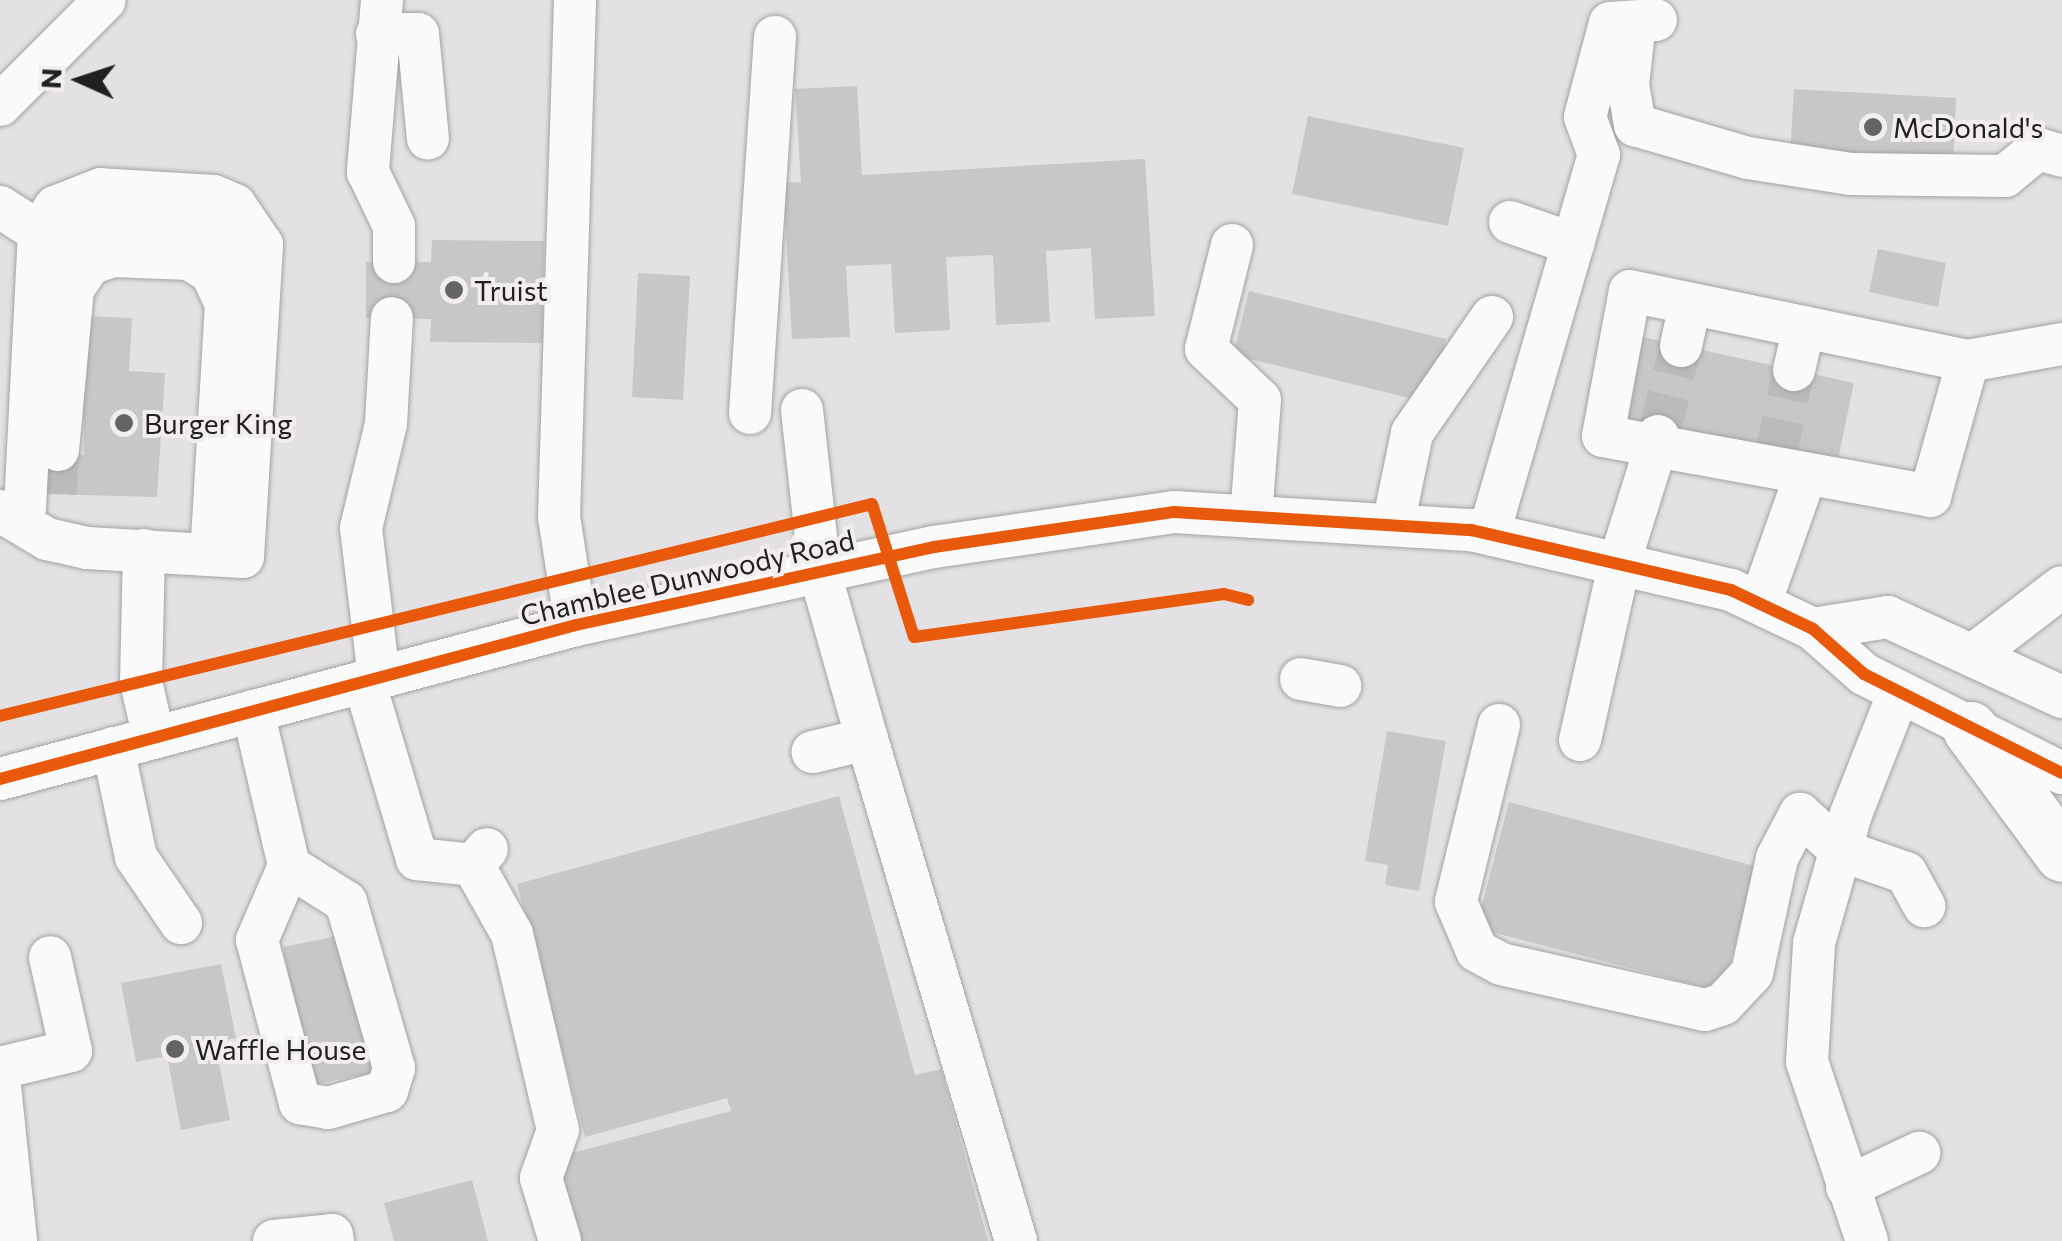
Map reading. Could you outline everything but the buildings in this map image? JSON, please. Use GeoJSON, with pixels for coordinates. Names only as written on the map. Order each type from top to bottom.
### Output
{"type":"FeatureCollection","features":[{"type":"Feature","properties":{"kind":"highway"},"geometry":{"type":"LineString","coordinates":[[1970,729],[2062,854]]}},
{"type":"Feature","properties":{"kind":"street"},"geometry":{"type":"LineString","coordinates":[[0,105],[105,0]]}},
{"type":"Feature","properties":{"kind":"street"},"geometry":{"type":"LineString","coordinates":[[575,0],[559,517],[576,625]]}},
{"type":"Feature","properties":{"kind":"street"},"geometry":{"type":"LineString","coordinates":[[394,262],[394,226],[368,172],[380,17],[418,34],[428,139]]}},
{"type":"Feature","properties":{"kind":"street"},"geometry":{"type":"LineString","coordinates":[[1490,534],[1599,155],[1585,117],[1610,23],[1646,21],[1628,84],[1634,125],[1748,158],[1851,174],[2005,176],[2050,152]]}},
{"type":"Feature","properties":{"kind":"street"},"geometry":{"type":"LineString","coordinates":[[750,413],[775,38]]}},
{"type":"Feature","properties":{"kind":"street"},"geometry":{"type":"LineString","coordinates":[[101,189],[214,196],[251,222],[262,246],[243,556],[87,548],[47,539],[25,507],[39,232],[55,207],[101,189]]}},
{"type":"Feature","properties":{"kind":"street"},"geometry":{"type":"LineString","coordinates":[[0,206],[39,232]]}},
{"type":"Feature","properties":{"kind":"street"},"geometry":{"type":"LineString","coordinates":[[1510,222],[1574,244]]}},
{"type":"Feature","properties":{"kind":"street"},"geometry":{"type":"LineString","coordinates":[[1232,245],[1206,349],[1260,400],[1251,517]]}},
{"type":"Feature","properties":{"kind":"street"},"geometry":{"type":"LineString","coordinates":[[58,450],[65,342],[73,290],[90,264],[113,256],[189,258],[212,272],[226,304],[211,554]]}},
{"type":"Feature","properties":{"kind":"street"},"geometry":{"type":"LineString","coordinates":[[1968,361],[1930,496],[1657,441],[1603,436],[1630,291],[1968,361],[2062,344]]}},
{"type":"Feature","properties":{"kind":"street"},"geometry":{"type":"LineString","coordinates":[[1681,346],[1690,304]]}},
{"type":"Feature","properties":{"kind":"street"},"geometry":{"type":"LineString","coordinates":[[392,318],[386,424],[361,528],[372,679],[417,859],[480,857],[512,934],[558,1130],[541,1178],[560,1241]]}},
{"type":"Feature","properties":{"kind":"street"},"geometry":{"type":"LineString","coordinates":[[1393,525],[1412,433],[1492,318]]}},
{"type":"Feature","properties":{"kind":"street"},"geometry":{"type":"LineString","coordinates":[[1794,370],[1804,327]]}},
{"type":"Feature","properties":{"kind":"street"},"geometry":{"type":"LineString","coordinates":[[802,410],[820,573],[1016,1241]]}},
{"type":"Feature","properties":{"kind":"street"},"geometry":{"type":"LineString","coordinates":[[1580,740],[1620,561],[1657,441]]}},
{"type":"Feature","properties":{"kind":"street"},"geometry":{"type":"LineString","coordinates":[[1760,601],[1783,469]]}},
{"type":"Feature","properties":{"kind":"street","name":"Chamblee Dunwoody Road"},"geometry":{"type":"LineString","coordinates":[[0,779],[576,625],[934,547],[1174,512],[1490,534],[1620,561],[1760,601],[1813,629],[1899,692],[2062,773]]}},
{"type":"Feature","properties":{"kind":"street"},"geometry":{"type":"LineString","coordinates":[[144,550],[142,682],[154,738]]}},
{"type":"Feature","properties":{"kind":"street"},"geometry":{"type":"LineString","coordinates":[[1976,653],[2062,587]]}},
{"type":"Feature","properties":{"kind":"street"},"geometry":{"type":"LineString","coordinates":[[1813,629],[1888,617],[1976,653],[2062,697]]}},
{"type":"Feature","properties":{"kind":"street"},"geometry":{"type":"LineString","coordinates":[[1868,1241],[1807,1062],[1814,943],[1840,850],[1899,692]]}},
{"type":"Feature","properties":{"kind":"street"},"geometry":{"type":"LineString","coordinates":[[253,711],[289,866],[257,940],[300,1103],[328,1108],[387,1090],[394,1068],[346,902],[289,866]]}},
{"type":"Feature","properties":{"kind":"street"},"geometry":{"type":"LineString","coordinates":[[1499,726],[1456,902],[1478,951],[1501,964],[1705,1010],[1722,1004],[1752,974],[1776,858],[1800,814],[1840,850],[1906,873],[1924,906]]}},
{"type":"Feature","properties":{"kind":"street"},"geometry":{"type":"LineString","coordinates":[[813,752],[867,738]]}},
{"type":"Feature","properties":{"kind":"street"},"geometry":{"type":"LineString","coordinates":[[113,748],[136,856],[182,924]]}},
{"type":"Feature","properties":{"kind":"street"},"geometry":{"type":"LineString","coordinates":[[0,1068],[71,1051],[50,958]]}},
{"type":"Feature","properties":{"kind":"street"},"geometry":{"type":"LineString","coordinates":[[0,1086],[11,1234]]}},
{"type":"Feature","properties":{"kind":"street"},"geometry":{"type":"LineString","coordinates":[[1847,1187],[1919,1153]]}},
{"type":"Feature","properties":{"kind":"street"},"geometry":{"type":"LineString","coordinates":[[274,1241],[332,1234],[333,1241]]}},
{"type":"Feature","properties":{"kind":"tunnel"},"geometry":{"type":"LineString","coordinates":[[1658,436],[1681,346]]}},
{"type":"Feature","properties":{"kind":"tunnel"},"geometry":{"type":"LineString","coordinates":[[1774,461],[1794,370]]}},
{"type":"Feature","properties":{"kind":"tunnel"},"geometry":{"type":"LineString","coordinates":[[56,494],[58,450]]}},
{"type":"Feature","properties":{"kind":"cycle path"},"geometry":{"type":"LineString","coordinates":[[0,716],[872,504],[914,637],[1224,594],[1248,600]]}},
{"type":"Feature","properties":{"kind":"cycle path"},"geometry":{"type":"LineString","coordinates":[[0,779],[576,625],[934,547],[1174,512],[1471,530],[1731,590],[1813,629],[1864,674],[2062,773]]}},
{"type":"Feature","properties":{"kind":"place","name":"McDonald's"},"geometry":{"type":"Point","coordinates":[1873,127]}},
{"type":"Feature","properties":{"kind":"place","name":"Truist"},"geometry":{"type":"Point","coordinates":[454,290]}},
{"type":"Feature","properties":{"kind":"place","name":"Burger King"},"geometry":{"type":"Point","coordinates":[124,423]}},
{"type":"Feature","properties":{"kind":"place","name":"Waffle House"},"geometry":{"type":"Point","coordinates":[175,1049]}}]}
